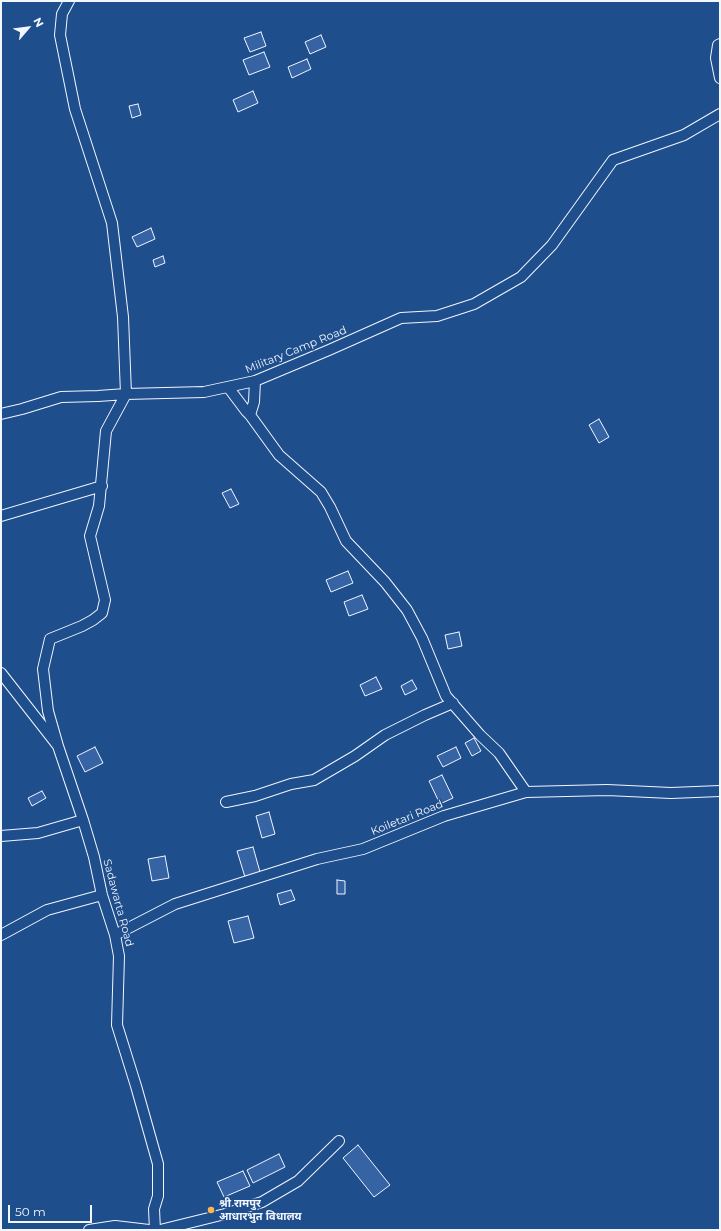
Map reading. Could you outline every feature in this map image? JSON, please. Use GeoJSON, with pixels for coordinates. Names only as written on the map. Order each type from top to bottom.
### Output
{"type":"FeatureCollection","features":[{"type":"Feature","properties":{"kind":"street"},"geometry":{"type":"LineString","coordinates":[[58,746],[48,711],[43,668],[50,639],[93,620],[102,613],[105,600],[90,536],[99,506],[106,431],[126,394],[123,318],[112,223],[75,109],[60,35],[62,14],[69,1]]}},
{"type":"Feature","properties":{"kind":"street"},"geometry":{"type":"LineString","coordinates":[[720,44],[718,45],[716,58],[720,78]]}},
{"type":"Feature","properties":{"kind":"street","name":"Military Camp Road"},"geometry":{"type":"LineString","coordinates":[[1,414],[61,397],[204,392],[255,381],[401,318],[437,316],[474,304],[521,277],[552,245],[613,160],[684,135],[720,114]]}},
{"type":"Feature","properties":{"kind":"street"},"geometry":{"type":"LineString","coordinates":[[250,415],[254,402],[255,381]]}},
{"type":"Feature","properties":{"kind":"street"},"geometry":{"type":"LineString","coordinates":[[228,387],[279,455],[321,492],[346,540],[385,582],[407,610],[422,638],[446,696],[480,735],[499,753],[526,792]]}},
{"type":"Feature","properties":{"kind":"street"},"geometry":{"type":"LineString","coordinates":[[1,516],[102,486]]}},
{"type":"Feature","properties":{"kind":"street","name":"Sadawarta Road"},"geometry":{"type":"LineString","coordinates":[[1,673],[58,746],[94,857],[102,895],[115,935],[119,956],[117,1025],[158,1164],[158,1196],[154,1209],[155,1230]]}},
{"type":"Feature","properties":{"kind":"street"},"geometry":{"type":"LineString","coordinates":[[226,802],[255,796],[291,784],[314,780],[355,756],[385,735],[453,703]]}},
{"type":"Feature","properties":{"kind":"street","name":"Koiletari Road"},"geometry":{"type":"LineString","coordinates":[[115,935],[175,904],[317,859],[363,849],[444,816],[526,792],[607,790],[670,793],[720,790]]}},
{"type":"Feature","properties":{"kind":"street"},"geometry":{"type":"LineString","coordinates":[[1,836],[38,833],[83,820]]}},
{"type":"Feature","properties":{"kind":"street"},"geometry":{"type":"LineString","coordinates":[[1,935],[47,910],[102,895]]}},
{"type":"Feature","properties":{"kind":"street"},"geometry":{"type":"LineString","coordinates":[[160,1230],[225,1214],[262,1202],[298,1181],[339,1141]]}},
{"type":"Feature","properties":{"kind":"street"},"geometry":{"type":"LineString","coordinates":[[89,1230],[115,1226],[149,1230]]}},
{"type":"Feature","properties":{"kind":"building"},"geometry":{"type":"Polygon","coordinates":[[[261,32],[266,46],[250,52],[244,38],[261,32]]]}},
{"type":"Feature","properties":{"kind":"building"},"geometry":{"type":"Polygon","coordinates":[[[321,35],[326,47],[310,54],[305,42],[321,35]]]}},
{"type":"Feature","properties":{"kind":"building"},"geometry":{"type":"Polygon","coordinates":[[[264,52],[270,67],[249,75],[243,60],[264,52]]]}},
{"type":"Feature","properties":{"kind":"building"},"geometry":{"type":"Polygon","coordinates":[[[307,59],[311,69],[292,78],[288,67],[307,59]]]}},
{"type":"Feature","properties":{"kind":"building"},"geometry":{"type":"Polygon","coordinates":[[[253,91],[258,103],[238,112],[233,100],[253,91]]]}},
{"type":"Feature","properties":{"kind":"building"},"geometry":{"type":"Polygon","coordinates":[[[138,104],[141,115],[132,118],[129,106],[138,104]]]}},
{"type":"Feature","properties":{"kind":"building"},"geometry":{"type":"Polygon","coordinates":[[[151,228],[155,239],[137,247],[132,237],[151,228]]]}},
{"type":"Feature","properties":{"kind":"building"},"geometry":{"type":"Polygon","coordinates":[[[163,256],[165,263],[155,267],[153,260],[163,256]]]}},
{"type":"Feature","properties":{"kind":"building"},"geometry":{"type":"Polygon","coordinates":[[[599,419],[609,437],[599,443],[589,425],[599,419]]]}},
{"type":"Feature","properties":{"kind":"building"},"geometry":{"type":"Polygon","coordinates":[[[231,489],[239,504],[230,508],[222,493],[231,489]]]}},
{"type":"Feature","properties":{"kind":"building"},"geometry":{"type":"Polygon","coordinates":[[[348,571],[353,583],[331,592],[326,580],[348,571]]]}},
{"type":"Feature","properties":{"kind":"building"},"geometry":{"type":"Polygon","coordinates":[[[362,595],[368,609],[349,616],[344,602],[362,595]]]}},
{"type":"Feature","properties":{"kind":"building"},"geometry":{"type":"Polygon","coordinates":[[[459,632],[462,646],[448,649],[445,635],[459,632]]]}},
{"type":"Feature","properties":{"kind":"building"},"geometry":{"type":"Polygon","coordinates":[[[376,677],[382,689],[365,696],[360,685],[376,677]]]}},
{"type":"Feature","properties":{"kind":"building"},"geometry":{"type":"Polygon","coordinates":[[[412,680],[417,689],[405,695],[401,686],[412,680]]]}},
{"type":"Feature","properties":{"kind":"building"},"geometry":{"type":"Polygon","coordinates":[[[474,738],[481,751],[472,756],[465,743],[474,738]]]}},
{"type":"Feature","properties":{"kind":"building"},"geometry":{"type":"Polygon","coordinates":[[[95,747],[103,763],[85,772],[77,756],[95,747]]]}},
{"type":"Feature","properties":{"kind":"building"},"geometry":{"type":"Polygon","coordinates":[[[456,747],[461,758],[443,767],[437,756],[456,747]]]}},
{"type":"Feature","properties":{"kind":"building"},"geometry":{"type":"Polygon","coordinates":[[[442,775],[453,798],[440,804],[429,781],[442,775]]]}},
{"type":"Feature","properties":{"kind":"building"},"geometry":{"type":"Polygon","coordinates":[[[42,791],[46,798],[32,806],[28,798],[42,791]]]}},
{"type":"Feature","properties":{"kind":"building"},"geometry":{"type":"Polygon","coordinates":[[[269,812],[275,834],[262,838],[256,816],[269,812]]]}},
{"type":"Feature","properties":{"kind":"building"},"geometry":{"type":"Polygon","coordinates":[[[253,847],[260,872],[245,877],[237,851],[253,847]]]}},
{"type":"Feature","properties":{"kind":"building"},"geometry":{"type":"Polygon","coordinates":[[[165,856],[169,878],[152,881],[148,859],[165,856]]]}},
{"type":"Feature","properties":{"kind":"building"},"geometry":{"type":"Polygon","coordinates":[[[337,880],[345,881],[345,894],[337,894],[337,880]]]}},
{"type":"Feature","properties":{"kind":"building"},"geometry":{"type":"Polygon","coordinates":[[[291,890],[295,900],[280,905],[277,894],[291,890]]]}},
{"type":"Feature","properties":{"kind":"building"},"geometry":{"type":"Polygon","coordinates":[[[248,916],[254,938],[234,943],[228,921],[248,916]]]}},
{"type":"Feature","properties":{"kind":"building"},"geometry":{"type":"Polygon","coordinates":[[[358,1145],[390,1185],[374,1197],[343,1158],[358,1145]]]}},
{"type":"Feature","properties":{"kind":"building"},"geometry":{"type":"Polygon","coordinates":[[[279,1154],[285,1167],[253,1183],[247,1170],[279,1154]]]}},
{"type":"Feature","properties":{"kind":"building"},"geometry":{"type":"Polygon","coordinates":[[[243,1171],[250,1186],[224,1197],[217,1182],[243,1171]]]}},
{"type":"Feature","properties":{"kind":"place","name":"श्री रामपुर आधारभुत विधालय"},"geometry":{"type":"Point","coordinates":[211,1210]}}]}
